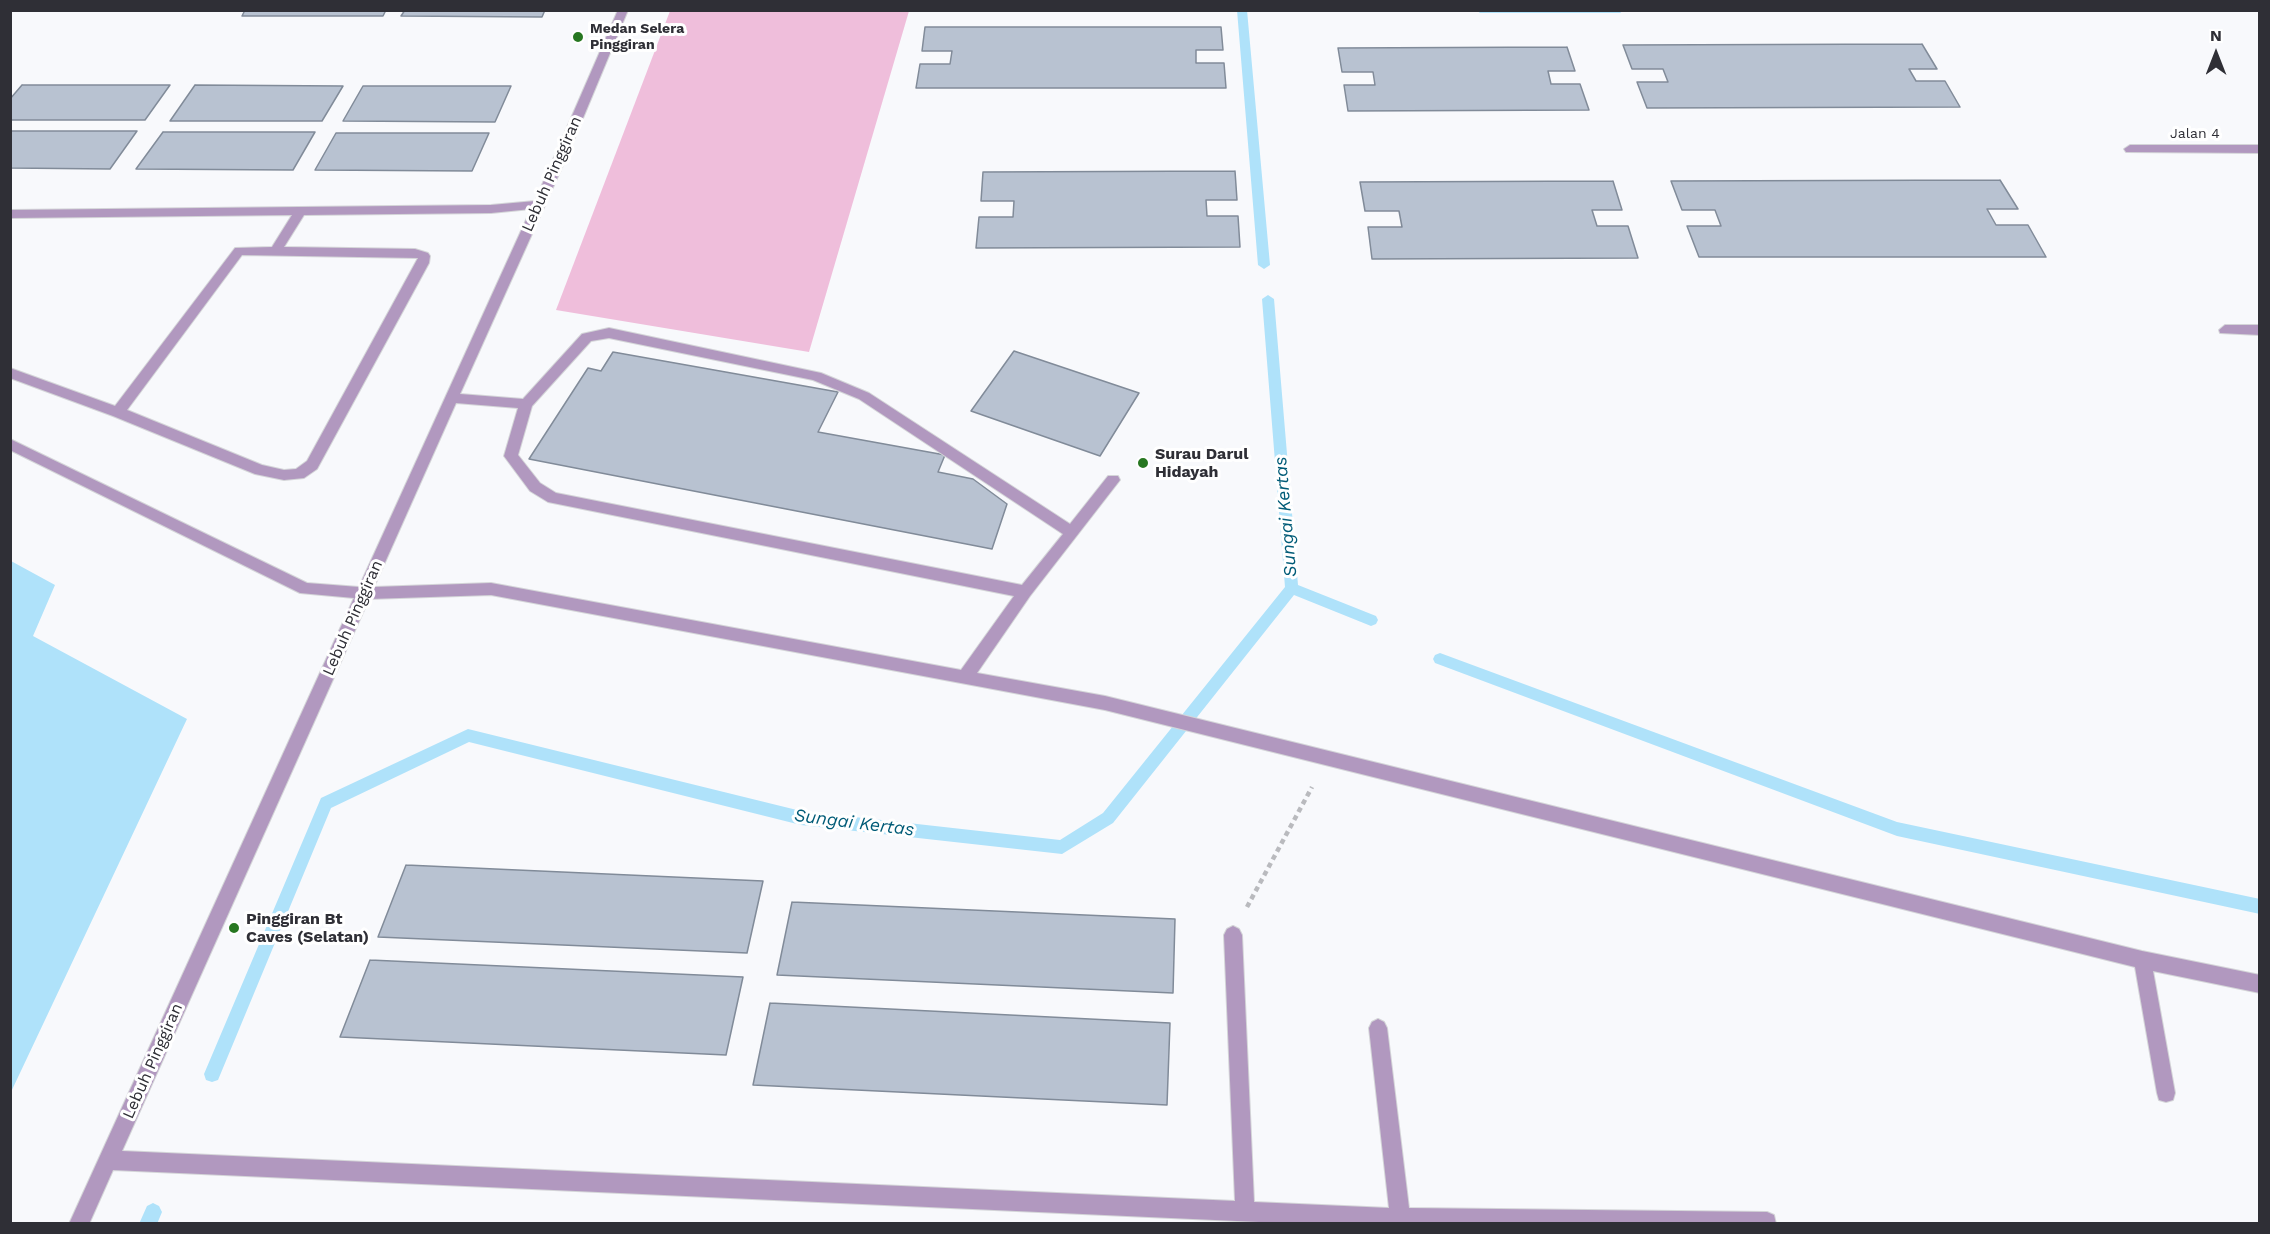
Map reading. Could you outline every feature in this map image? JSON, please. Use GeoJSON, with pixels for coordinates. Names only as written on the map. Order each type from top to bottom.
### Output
{"type":"FeatureCollection","features":[{"type":"Feature","properties":{"kind":"street","name":"Lebuh Pinggiran"},"geometry":{"type":"LineString","coordinates":[[79,1224],[452,398],[623,10]]}},
{"type":"Feature","properties":{"kind":"street","name":"Jalan 4"},"geometry":{"type":"LineString","coordinates":[[2130,149],[2259,149]]}},
{"type":"Feature","properties":{"kind":"street"},"geometry":{"type":"LineString","coordinates":[[10,214],[491,209],[538,205]]}},
{"type":"Feature","properties":{"kind":"street"},"geometry":{"type":"LineString","coordinates":[[275,252],[301,210]]}},
{"type":"Feature","properties":{"kind":"street"},"geometry":{"type":"LineString","coordinates":[[10,373],[118,412],[260,470],[285,476],[299,474],[312,465],[423,263],[423,256],[415,253],[239,251],[118,412]]}},
{"type":"Feature","properties":{"kind":"street"},"geometry":{"type":"LineString","coordinates":[[2225,330],[2259,330]]}},
{"type":"Feature","properties":{"kind":"street"},"geometry":{"type":"LineString","coordinates":[[1025,592],[553,498],[535,487],[512,456],[526,404],[587,337],[609,333],[816,376],[864,396],[1073,533]]}},
{"type":"Feature","properties":{"kind":"street"},"geometry":{"type":"LineString","coordinates":[[452,398],[526,404]]}},
{"type":"Feature","properties":{"kind":"street"},"geometry":{"type":"LineString","coordinates":[[10,444],[305,589],[364,593],[491,589],[1105,703],[2142,960],[2259,984]]}},
{"type":"Feature","properties":{"kind":"street"},"geometry":{"type":"LineString","coordinates":[[965,677],[1025,592],[1113,480]]}},
{"type":"Feature","properties":{"kind":"street"},"geometry":{"type":"LineString","coordinates":[[1233,935],[1245,1211]]}},
{"type":"Feature","properties":{"kind":"street"},"geometry":{"type":"LineString","coordinates":[[2142,960],[2166,1093]]}},
{"type":"Feature","properties":{"kind":"street"},"geometry":{"type":"LineString","coordinates":[[1378,1028],[1400,1221]]}},
{"type":"Feature","properties":{"kind":"street"},"geometry":{"type":"LineString","coordinates":[[108,1160],[1245,1211],[1400,1221],[1767,1222]]}},
{"type":"Feature","properties":{"kind":"path"},"geometry":{"type":"LineString","coordinates":[[1246,908],[1329,758]]}},
{"type":"Feature","properties":{"kind":"shaded area"},"geometry":{"type":"Polygon","coordinates":[[[670,11],[909,11],[809,352],[556,310],[670,11]]]}},
{"type":"Feature","properties":{"kind":"water"},"geometry":{"type":"Polygon","coordinates":[[[11,561],[55,585],[33,636],[187,719],[11,1092],[11,561]]]}},
{"type":"Feature","properties":{"kind":"building"},"geometry":{"type":"Polygon","coordinates":[[[245,10],[386,10],[383,16],[242,16],[245,10]]]}},
{"type":"Feature","properties":{"kind":"building"},"geometry":{"type":"Polygon","coordinates":[[[405,10],[545,10],[542,17],[401,16],[405,10]]]}},
{"type":"Feature","properties":{"kind":"building"},"geometry":{"type":"Polygon","coordinates":[[[925,27],[1221,27],[1223,50],[1196,50],[1196,63],[1224,63],[1226,88],[916,88],[920,64],[950,64],[952,51],[922,51],[925,27]]]}},
{"type":"Feature","properties":{"kind":"building"},"geometry":{"type":"Polygon","coordinates":[[[1922,44],[1937,69],[1909,69],[1916,81],[1945,81],[1960,107],[1647,108],[1637,82],[1668,82],[1663,69],[1632,69],[1623,45],[1922,44]]]}},
{"type":"Feature","properties":{"kind":"building"},"geometry":{"type":"Polygon","coordinates":[[[1567,47],[1575,71],[1548,71],[1551,84],[1580,84],[1589,110],[1348,111],[1344,85],[1375,85],[1373,72],[1342,72],[1338,48],[1567,47]]]}},
{"type":"Feature","properties":{"kind":"building"},"geometry":{"type":"Polygon","coordinates":[[[22,85],[170,85],[145,120],[10,120],[10,99],[22,85]]]}},
{"type":"Feature","properties":{"kind":"building"},"geometry":{"type":"Polygon","coordinates":[[[195,85],[343,86],[322,121],[170,121],[195,85]]]}},
{"type":"Feature","properties":{"kind":"building"},"geometry":{"type":"Polygon","coordinates":[[[363,86],[511,86],[495,122],[343,121],[363,86]]]}},
{"type":"Feature","properties":{"kind":"building"},"geometry":{"type":"Polygon","coordinates":[[[10,131],[137,131],[110,169],[10,168],[10,131]]]}},
{"type":"Feature","properties":{"kind":"building"},"geometry":{"type":"Polygon","coordinates":[[[163,132],[315,132],[293,170],[136,169],[163,132]]]}},
{"type":"Feature","properties":{"kind":"building"},"geometry":{"type":"Polygon","coordinates":[[[336,133],[489,133],[472,171],[315,170],[336,133]]]}},
{"type":"Feature","properties":{"kind":"building"},"geometry":{"type":"Polygon","coordinates":[[[1235,171],[1237,200],[1206,200],[1207,216],[1238,216],[1240,247],[976,248],[979,217],[1013,217],[1014,201],[981,201],[983,172],[1235,171]]]}},
{"type":"Feature","properties":{"kind":"building"},"geometry":{"type":"Polygon","coordinates":[[[2000,180],[2018,209],[1987,209],[1996,225],[2028,225],[2046,257],[1699,257],[1687,226],[1721,226],[1715,210],[1682,210],[1671,181],[2000,180]]]}},
{"type":"Feature","properties":{"kind":"building"},"geometry":{"type":"Polygon","coordinates":[[[1613,181],[1622,210],[1592,210],[1597,226],[1628,226],[1638,258],[1372,259],[1368,227],[1402,227],[1399,211],[1365,211],[1360,182],[1613,181]]]}},
{"type":"Feature","properties":{"kind":"building"},"geometry":{"type":"Polygon","coordinates":[[[1014,351],[1139,393],[1100,456],[971,411],[1014,351]]]}},
{"type":"Feature","properties":{"kind":"building"},"geometry":{"type":"Polygon","coordinates":[[[613,352],[838,392],[818,432],[945,455],[938,472],[973,479],[1007,504],[992,549],[529,459],[588,368],[601,371],[613,352]]]}},
{"type":"Feature","properties":{"kind":"building"},"geometry":{"type":"Polygon","coordinates":[[[406,865],[763,881],[747,953],[378,937],[406,865]]]}},
{"type":"Feature","properties":{"kind":"building"},"geometry":{"type":"Polygon","coordinates":[[[792,902],[1175,919],[1173,993],[777,975],[792,902]]]}},
{"type":"Feature","properties":{"kind":"building"},"geometry":{"type":"Polygon","coordinates":[[[370,960],[743,977],[726,1055],[340,1037],[370,960]]]}},
{"type":"Feature","properties":{"kind":"building"},"geometry":{"type":"Polygon","coordinates":[[[770,1003],[1170,1023],[1167,1105],[753,1085],[770,1003]]]}},
{"type":"Feature","properties":{"kind":"waterway","name":"Sungai Kertas"},"geometry":{"type":"LineString","coordinates":[[1242,10],[1264,265]]}},
{"type":"Feature","properties":{"kind":"waterway","name":"Sungai Kertas"},"geometry":{"type":"LineString","coordinates":[[1480,10],[1620,10]]}},
{"type":"Feature","properties":{"kind":"waterway","name":"Sungai Kertas"},"geometry":{"type":"LineString","coordinates":[[1268,299],[1292,588]]}},
{"type":"Feature","properties":{"kind":"waterway","name":"Sungai Kertas"},"geometry":{"type":"LineString","coordinates":[[212,1074],[326,803],[468,735],[801,818],[1062,847],[1108,818],[1292,588]]}},
{"type":"Feature","properties":{"kind":"waterway"},"geometry":{"type":"LineString","coordinates":[[1292,588],[1371,620]]}},
{"type":"Feature","properties":{"kind":"waterway"},"geometry":{"type":"LineString","coordinates":[[1440,659],[1897,829],[2260,907]]}},
{"type":"Feature","properties":{"kind":"waterway","name":"Sungai Kertas"},"geometry":{"type":"LineString","coordinates":[[148,1224],[153,1212]]}},
{"type":"Feature","properties":{"kind":"place","name":"Medan Selera Pinggiran"},"geometry":{"type":"Point","coordinates":[578,37]}},
{"type":"Feature","properties":{"kind":"place","name":"Surau Darul Hidayah"},"geometry":{"type":"Point","coordinates":[1143,463]}},
{"type":"Feature","properties":{"kind":"place","name":"Pinggiran Bt Caves (Selatan)"},"geometry":{"type":"Point","coordinates":[234,928]}}]}
